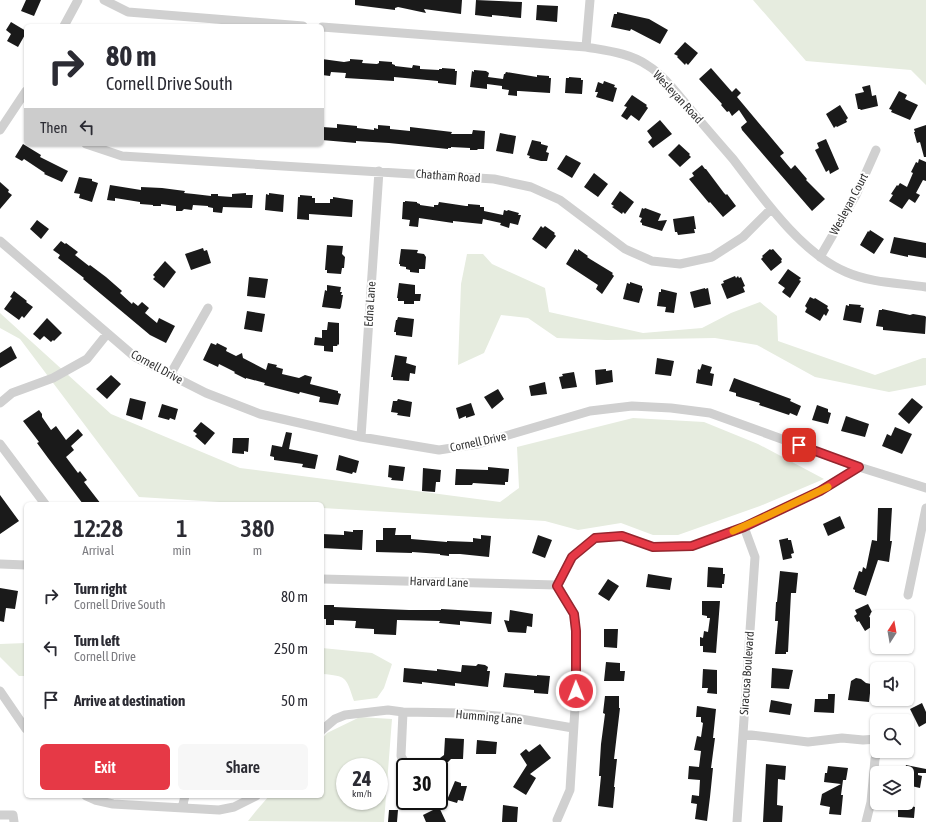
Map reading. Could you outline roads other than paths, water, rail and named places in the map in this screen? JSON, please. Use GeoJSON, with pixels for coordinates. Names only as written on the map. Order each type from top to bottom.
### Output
{"type":"FeatureCollection","features":[{"type":"Feature","properties":{"kind":"street"},"geometry":{"type":"LineString","coordinates":[[65,24],[78,0]]}},
{"type":"Feature","properties":{"kind":"street"},"geometry":{"type":"LineString","coordinates":[[104,0],[128,12],[278,24]]}},
{"type":"Feature","properties":{"kind":"street"},"geometry":{"type":"LineString","coordinates":[[586,47],[590,0]]}},
{"type":"Feature","properties":{"kind":"street","name":"Wesleyan Road"},"geometry":{"type":"LineString","coordinates":[[324,27],[586,47],[622,53],[647,65],[670,86],[730,156],[771,208],[797,236],[820,257],[846,272],[878,281],[926,287]]}},
{"type":"Feature","properties":{"kind":"street"},"geometry":{"type":"LineString","coordinates":[[0,130],[23,105]]}},
{"type":"Feature","properties":{"kind":"street","name":"Chatham Road"},"geometry":{"type":"LineString","coordinates":[[92,146],[122,156],[494,178],[531,187],[560,200],[625,249],[652,261],[680,264],[712,257],[743,237],[771,208]]}},
{"type":"Feature","properties":{"kind":"street","name":"Wesleyan Court"},"geometry":{"type":"LineString","coordinates":[[820,257],[856,195],[876,150]]}},
{"type":"Feature","properties":{"kind":"street","name":"Edna Lane"},"geometry":{"type":"LineString","coordinates":[[361,436],[379,171]]}},
{"type":"Feature","properties":{"kind":"street","name":"Cornell Drive"},"geometry":{"type":"LineString","coordinates":[[0,241],[135,357],[206,393],[260,414],[361,436],[438,450],[478,444],[590,411],[632,406],[671,408],[710,413],[859,467],[926,488]]}},
{"type":"Feature","properties":{"kind":"street"},"geometry":{"type":"LineString","coordinates":[[170,375],[208,308]]}},
{"type":"Feature","properties":{"kind":"street"},"geometry":{"type":"LineString","coordinates":[[0,403],[12,393],[53,378],[87,359],[107,334]]}},
{"type":"Feature","properties":{"kind":"street"},"geometry":{"type":"LineString","coordinates":[[0,444],[44,502]]}},
{"type":"Feature","properties":{"kind":"street"},"geometry":{"type":"LineString","coordinates":[[557,820],[570,790],[576,691],[576,631],[574,614],[557,586],[572,557],[595,538],[622,536],[653,547],[692,546],[744,527],[820,491],[859,467]]}},
{"type":"Feature","properties":{"kind":"street"},"geometry":{"type":"LineString","coordinates":[[908,595],[926,508]]}},
{"type":"Feature","properties":{"kind":"street","name":"Siracusa Boulevard"},"geometry":{"type":"LineString","coordinates":[[737,822],[755,556],[744,527]]}},
{"type":"Feature","properties":{"kind":"street"},"geometry":{"type":"LineString","coordinates":[[0,564],[24,565]]}},
{"type":"Feature","properties":{"kind":"street","name":"Harvard Lane"},"geometry":{"type":"LineString","coordinates":[[324,579],[557,586]]}},
{"type":"Feature","properties":{"kind":"street"},"geometry":{"type":"LineString","coordinates":[[0,691],[24,726]]}},
{"type":"Feature","properties":{"kind":"street","name":"Humming Lane"},"geometry":{"type":"LineString","coordinates":[[324,728],[335,719],[344,715],[388,710],[509,717],[573,728]]}},
{"type":"Feature","properties":{"kind":"street"},"geometry":{"type":"LineString","coordinates":[[402,758],[403,712]]}},
{"type":"Feature","properties":{"kind":"street"},"geometry":{"type":"LineString","coordinates":[[743,734],[808,742],[842,738],[870,740]]}},
{"type":"Feature","properties":{"kind":"street"},"geometry":{"type":"LineString","coordinates":[[866,822],[871,802],[874,758]]}},
{"type":"Feature","properties":{"kind":"street"},"geometry":{"type":"LineString","coordinates":[[182,808],[184,798]]}},
{"type":"Feature","properties":{"kind":"street"},"geometry":{"type":"LineString","coordinates":[[105,799],[182,808],[219,810],[234,807],[252,798]]}},
{"type":"Feature","properties":{"kind":"street"},"geometry":{"type":"LineString","coordinates":[[0,815],[14,814],[14,822]]}}]}
